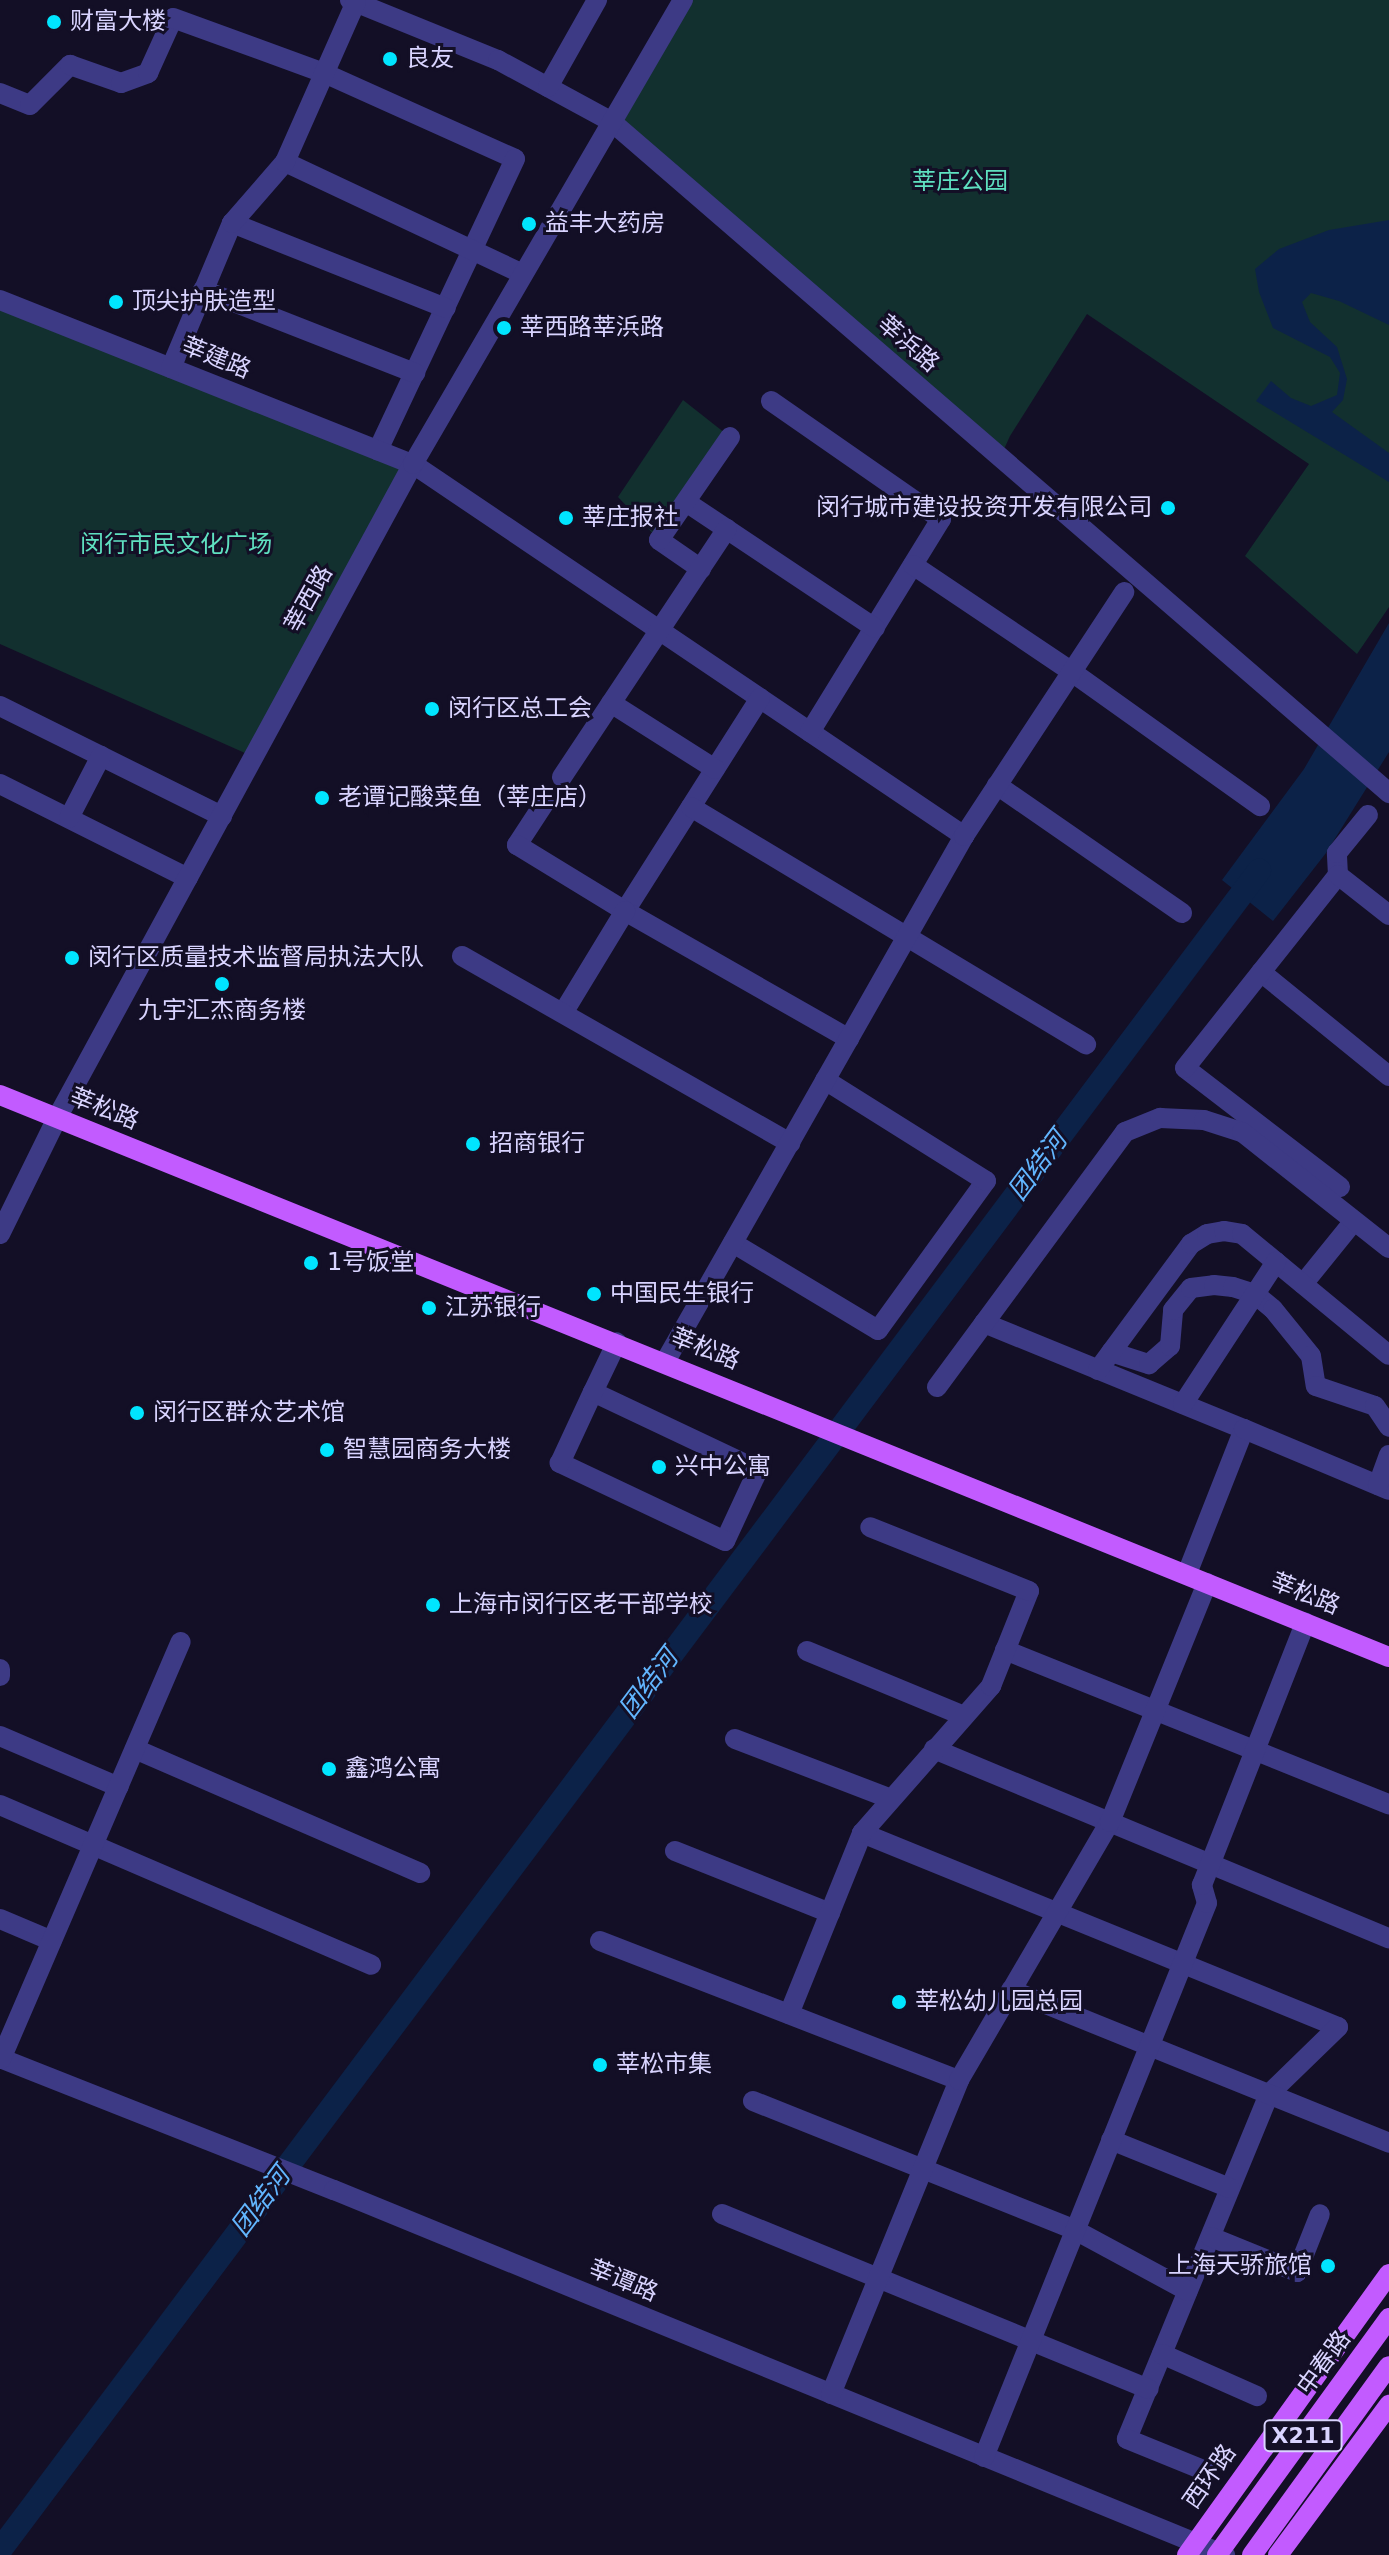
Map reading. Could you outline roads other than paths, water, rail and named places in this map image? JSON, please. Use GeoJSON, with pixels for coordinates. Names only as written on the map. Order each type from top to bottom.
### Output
{"type":"FeatureCollection","features":[{"type":"Feature","properties":{"kind":"main road","name":"莘松路"},"geometry":{"type":"LineString","coordinates":[[0,1095],[791,1412],[1389,1657]]}},
{"type":"Feature","properties":{"kind":"main road","name":"西环路"},"geometry":{"type":"LineString","coordinates":[[1191,2549],[1389,2274]]}},
{"type":"Feature","properties":{"kind":"main road","name":"中春路"},"geometry":{"type":"LineString","coordinates":[[1217,2555],[1389,2318]]}},
{"type":"Feature","properties":{"kind":"main road","name":"X211"},"geometry":{"type":"LineString","coordinates":[[1252,2555],[1389,2366]]}},
{"type":"Feature","properties":{"kind":"main road"},"geometry":{"type":"LineString","coordinates":[[1278,2555],[1389,2405]]}},
{"type":"Feature","properties":{"kind":"street"},"geometry":{"type":"LineString","coordinates":[[548,87],[597,0]]}},
{"type":"Feature","properties":{"kind":"street","name":"莘西路"},"geometry":{"type":"LineString","coordinates":[[0,1234],[57,1118],[413,464],[683,0]]}},
{"type":"Feature","properties":{"kind":"street"},"geometry":{"type":"LineString","coordinates":[[171,368],[232,223],[285,162],[353,1]]}},
{"type":"Feature","properties":{"kind":"street","name":"莘浜路"},"geometry":{"type":"LineString","coordinates":[[353,1],[498,60],[612,122],[1382,787]]}},
{"type":"Feature","properties":{"kind":"street"},"geometry":{"type":"LineString","coordinates":[[0,93],[30,105],[70,65],[121,83],[148,73],[173,18],[324,73],[515,159],[378,450]]}},
{"type":"Feature","properties":{"kind":"street"},"geometry":{"type":"LineString","coordinates":[[285,162],[523,274]]}},
{"type":"Feature","properties":{"kind":"street"},"geometry":{"type":"LineString","coordinates":[[232,223],[446,308]]}},
{"type":"Feature","properties":{"kind":"street"},"geometry":{"type":"LineString","coordinates":[[203,290],[415,373]]}},
{"type":"Feature","properties":{"kind":"street","name":"莘建路"},"geometry":{"type":"LineString","coordinates":[[0,300],[413,464],[964,836]]}},
{"type":"Feature","properties":{"kind":"street"},"geometry":{"type":"LineString","coordinates":[[771,401],[941,519],[810,732]]}},
{"type":"Feature","properties":{"kind":"street"},"geometry":{"type":"LineString","coordinates":[[701,569],[659,540],[730,437]]}},
{"type":"Feature","properties":{"kind":"street"},"geometry":{"type":"LineString","coordinates":[[686,502],[875,628]]}},
{"type":"Feature","properties":{"kind":"street"},"geometry":{"type":"LineString","coordinates":[[562,777],[727,529]]}},
{"type":"Feature","properties":{"kind":"street"},"geometry":{"type":"LineString","coordinates":[[913,565],[1072,672],[1260,806]]}},
{"type":"Feature","properties":{"kind":"street"},"geometry":{"type":"LineString","coordinates":[[665,1362],[964,836],[1124,592]]}},
{"type":"Feature","properties":{"kind":"street"},"geometry":{"type":"LineString","coordinates":[[563,1013],[760,698]]}},
{"type":"Feature","properties":{"kind":"street"},"geometry":{"type":"LineString","coordinates":[[611,703],[715,769]]}},
{"type":"Feature","properties":{"kind":"street"},"geometry":{"type":"LineString","coordinates":[[0,706],[222,816]]}},
{"type":"Feature","properties":{"kind":"street"},"geometry":{"type":"LineString","coordinates":[[69,818],[101,756]]}},
{"type":"Feature","properties":{"kind":"street"},"geometry":{"type":"LineString","coordinates":[[0,784],[188,878]]}},
{"type":"Feature","properties":{"kind":"street"},"geometry":{"type":"LineString","coordinates":[[997,785],[1182,913]]}},
{"type":"Feature","properties":{"kind":"street"},"geometry":{"type":"LineString","coordinates":[[547,799],[517,845],[625,911],[849,1039]]}},
{"type":"Feature","properties":{"kind":"street"},"geometry":{"type":"LineString","coordinates":[[691,807],[1086,1044]]}},
{"type":"Feature","properties":{"kind":"street"},"geometry":{"type":"LineString","coordinates":[[1340,1187],[1185,1068],[1338,875],[1337,853],[1368,815]]}},
{"type":"Feature","properties":{"kind":"street"},"geometry":{"type":"LineString","coordinates":[[1338,875],[1389,915]]}},
{"type":"Feature","properties":{"kind":"street"},"geometry":{"type":"LineString","coordinates":[[462,956],[790,1143]]}},
{"type":"Feature","properties":{"kind":"street"},"geometry":{"type":"LineString","coordinates":[[1261,972],[1389,1076]]}},
{"type":"Feature","properties":{"kind":"street"},"geometry":{"type":"LineString","coordinates":[[733,1243],[878,1330],[986,1181],[825,1080]]}},
{"type":"Feature","properties":{"kind":"street"},"geometry":{"type":"LineString","coordinates":[[937,1387],[1125,1132],[1160,1118],[1204,1120],[1242,1132],[1389,1248]]}},
{"type":"Feature","properties":{"kind":"street"},"geometry":{"type":"LineString","coordinates":[[1303,1284],[1354,1221]]}},
{"type":"Feature","properties":{"kind":"street"},"geometry":{"type":"LineString","coordinates":[[1098,1370],[1191,1244],[1207,1234],[1224,1231],[1242,1234],[1389,1355]]}},
{"type":"Feature","properties":{"kind":"street"},"geometry":{"type":"LineString","coordinates":[[1183,1404],[1276,1262]]}},
{"type":"Feature","properties":{"kind":"street"},"geometry":{"type":"LineString","coordinates":[[1111,1352],[1149,1364],[1170,1346],[1173,1310],[1191,1288],[1214,1285],[1255,1294],[1273,1309],[1311,1356],[1316,1386],[1375,1406],[1389,1427]]}},
{"type":"Feature","properties":{"kind":"street"},"geometry":{"type":"LineString","coordinates":[[984,1323],[1383,1488],[1389,1455]]}},
{"type":"Feature","properties":{"kind":"street"},"geometry":{"type":"LineString","coordinates":[[593,1392],[758,1470],[725,1541],[560,1463],[593,1392],[617,1342]]}},
{"type":"Feature","properties":{"kind":"street"},"geometry":{"type":"LineString","coordinates":[[1187,1574],[1244,1429]]}},
{"type":"Feature","properties":{"kind":"street"},"geometry":{"type":"LineString","coordinates":[[789,2014],[862,1833],[991,1686],[1029,1591],[870,1527]]}},
{"type":"Feature","properties":{"kind":"street"},"geometry":{"type":"LineString","coordinates":[[831,2394],[959,2080],[1110,1822],[1207,1583]]}},
{"type":"Feature","properties":{"kind":"street"},"geometry":{"type":"LineString","coordinates":[[984,2457],[1207,1903],[1202,1885],[1305,1623]]}},
{"type":"Feature","properties":{"kind":"street"},"geometry":{"type":"LineString","coordinates":[[1,2058],[181,1642]]}},
{"type":"Feature","properties":{"kind":"street"},"geometry":{"type":"LineString","coordinates":[[1005,1650],[1389,1804]]}},
{"type":"Feature","properties":{"kind":"street"},"geometry":{"type":"LineString","coordinates":[[807,1651],[964,1716]]}},
{"type":"Feature","properties":{"kind":"street"},"geometry":{"type":"LineString","coordinates":[[0,1669],[0,1676]]}},
{"type":"Feature","properties":{"kind":"street"},"geometry":{"type":"LineString","coordinates":[[0,1736],[119,1787]]}},
{"type":"Feature","properties":{"kind":"street"},"geometry":{"type":"LineString","coordinates":[[735,1739],[891,1799]]}},
{"type":"Feature","properties":{"kind":"street"},"geometry":{"type":"LineString","coordinates":[[135,1749],[420,1873]]}},
{"type":"Feature","properties":{"kind":"street"},"geometry":{"type":"LineString","coordinates":[[934,1749],[1389,1938]]}},
{"type":"Feature","properties":{"kind":"street"},"geometry":{"type":"LineString","coordinates":[[0,1805],[371,1965]]}},
{"type":"Feature","properties":{"kind":"street"},"geometry":{"type":"LineString","coordinates":[[862,1833],[1338,2027],[1269,2094],[1127,2439],[1206,2471]]}},
{"type":"Feature","properties":{"kind":"street"},"geometry":{"type":"LineString","coordinates":[[675,1851],[830,1913]]}},
{"type":"Feature","properties":{"kind":"street"},"geometry":{"type":"LineString","coordinates":[[0,1919],[52,1941]]}},
{"type":"Feature","properties":{"kind":"street"},"geometry":{"type":"LineString","coordinates":[[600,1941],[959,2080]]}},
{"type":"Feature","properties":{"kind":"street"},"geometry":{"type":"LineString","coordinates":[[1011,1990],[1389,2143]]}},
{"type":"Feature","properties":{"kind":"street","name":"莘谭路"},"geometry":{"type":"LineString","coordinates":[[1,2058],[334,2190],[984,2457],[1191,2549],[1225,2555]]}},
{"type":"Feature","properties":{"kind":"street"},"geometry":{"type":"LineString","coordinates":[[753,2101],[1075,2230],[1188,2291]]}},
{"type":"Feature","properties":{"kind":"street"},"geometry":{"type":"LineString","coordinates":[[1111,2140],[1230,2188]]}},
{"type":"Feature","properties":{"kind":"street"},"geometry":{"type":"LineString","coordinates":[[722,2214],[1148,2389]]}},
{"type":"Feature","properties":{"kind":"street"},"geometry":{"type":"LineString","coordinates":[[1211,2237],[1297,2272],[1320,2214]]}},
{"type":"Feature","properties":{"kind":"street"},"geometry":{"type":"LineString","coordinates":[[1162,2354],[1257,2396]]}},
{"type":"Feature","properties":{"kind":"water"},"geometry":{"type":"Polygon","coordinates":[[[1389,220],[1389,325],[1339,301],[1311,293],[1302,302],[1310,322],[1337,347],[1347,379],[1343,400],[1332,412],[1389,453],[1389,482],[1256,401],[1271,381],[1291,398],[1311,406],[1337,395],[1340,373],[1330,357],[1273,328],[1259,292],[1255,269],[1279,249],[1329,230],[1389,220]]]}},
{"type":"Feature","properties":{"kind":"water"},"geometry":{"type":"Polygon","coordinates":[[[1389,623],[1389,752],[1326,853],[1273,921],[1222,880],[1304,769],[1389,623]]]}},
{"type":"Feature","properties":{"kind":"waterway","name":"团结河"},"geometry":{"type":"LineString","coordinates":[[0,2550],[1259,871]]}},
{"type":"Feature","properties":{"kind":"place","name":"财富大楼"},"geometry":{"type":"Point","coordinates":[54,22]}},
{"type":"Feature","properties":{"kind":"place","name":"良友"},"geometry":{"type":"Point","coordinates":[390,59]}},
{"type":"Feature","properties":{"kind":"place","name":"益丰大药房"},"geometry":{"type":"Point","coordinates":[529,224]}},
{"type":"Feature","properties":{"kind":"place","name":"顶尖护肤造型"},"geometry":{"type":"Point","coordinates":[116,302]}},
{"type":"Feature","properties":{"kind":"place","name":"莘西路莘浜路"},"geometry":{"type":"Point","coordinates":[504,328]}},
{"type":"Feature","properties":{"kind":"place","name":"闵行城市建设投资开发有限公司"},"geometry":{"type":"Point","coordinates":[1168,508]}},
{"type":"Feature","properties":{"kind":"place","name":"莘庄报社"},"geometry":{"type":"Point","coordinates":[566,518]}},
{"type":"Feature","properties":{"kind":"place","name":"闵行区总工会"},"geometry":{"type":"Point","coordinates":[432,709]}},
{"type":"Feature","properties":{"kind":"place","name":"老谭记酸菜鱼（莘庄店）"},"geometry":{"type":"Point","coordinates":[322,798]}},
{"type":"Feature","properties":{"kind":"place","name":"闵行区质量技术监督局执法大队"},"geometry":{"type":"Point","coordinates":[72,958]}},
{"type":"Feature","properties":{"kind":"place","name":"九宇汇杰商务楼"},"geometry":{"type":"Point","coordinates":[222,984]}},
{"type":"Feature","properties":{"kind":"place","name":"招商银行"},"geometry":{"type":"Point","coordinates":[473,1144]}},
{"type":"Feature","properties":{"kind":"place","name":"1号饭堂"},"geometry":{"type":"Point","coordinates":[311,1263]}},
{"type":"Feature","properties":{"kind":"place","name":"中国民生银行"},"geometry":{"type":"Point","coordinates":[594,1294]}},
{"type":"Feature","properties":{"kind":"place","name":"江苏银行"},"geometry":{"type":"Point","coordinates":[429,1308]}},
{"type":"Feature","properties":{"kind":"place","name":"闵行区群众艺术馆"},"geometry":{"type":"Point","coordinates":[137,1413]}},
{"type":"Feature","properties":{"kind":"place","name":"智慧园商务大楼"},"geometry":{"type":"Point","coordinates":[327,1450]}},
{"type":"Feature","properties":{"kind":"place","name":"兴中公寓"},"geometry":{"type":"Point","coordinates":[659,1467]}},
{"type":"Feature","properties":{"kind":"place","name":"上海市闵行区老干部学校"},"geometry":{"type":"Point","coordinates":[433,1605]}},
{"type":"Feature","properties":{"kind":"place","name":"鑫鸿公寓"},"geometry":{"type":"Point","coordinates":[329,1769]}},
{"type":"Feature","properties":{"kind":"place","name":"莘松幼儿园总园"},"geometry":{"type":"Point","coordinates":[899,2002]}},
{"type":"Feature","properties":{"kind":"place","name":"莘松市集"},"geometry":{"type":"Point","coordinates":[600,2065]}},
{"type":"Feature","properties":{"kind":"place","name":"上海天骄旅馆"},"geometry":{"type":"Point","coordinates":[1328,2266]}},
{"type":"Feature","properties":{"kind":"park label","name":"莘庄公园"},"geometry":{"type":"Point","coordinates":[960,182]}},
{"type":"Feature","properties":{"kind":"park label","name":"闵行市民文化广场"},"geometry":{"type":"Point","coordinates":[176,545]}}]}
